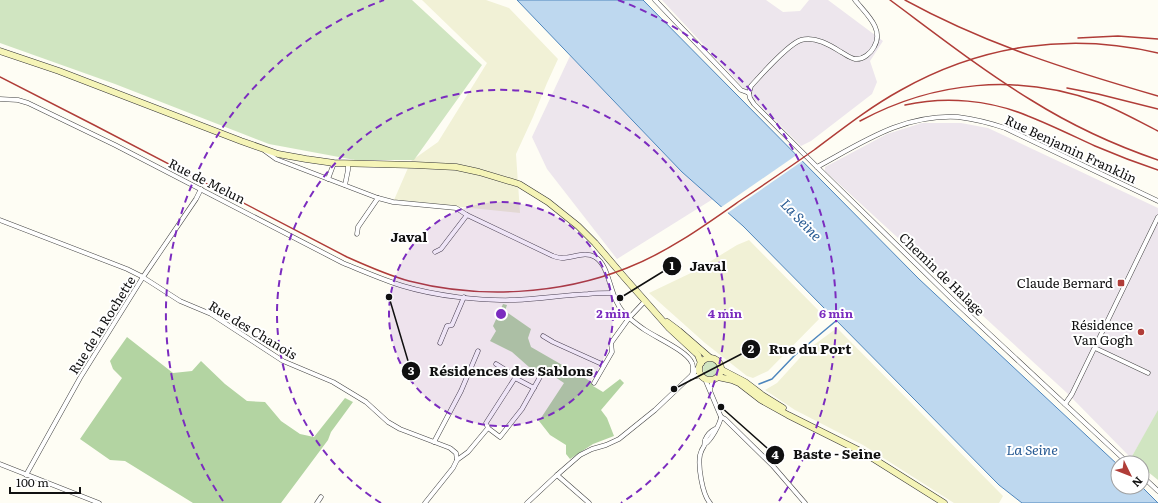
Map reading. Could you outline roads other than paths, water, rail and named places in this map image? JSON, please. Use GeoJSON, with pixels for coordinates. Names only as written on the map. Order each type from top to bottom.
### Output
{"type":"FeatureCollection","features":[{"type":"Feature","properties":{"kind":"main road"},"geometry":{"type":"LineString","coordinates":[[0,51],[59,71],[278,154],[334,163],[456,167],[502,178],[519,184],[567,216],[587,235],[661,319],[696,353],[700,358],[699,369],[703,377],[732,380],[739,383],[761,400],[788,416],[866,454],[944,503]]}},
{"type":"Feature","properties":{"kind":"main road"},"geometry":{"type":"LineString","coordinates":[[661,319],[679,331],[709,358]]}},
{"type":"Feature","properties":{"kind":"main road"},"geometry":{"type":"LineString","coordinates":[[700,364],[706,358],[716,359],[720,363],[722,370],[716,379]]}},
{"type":"Feature","properties":{"kind":"main road"},"geometry":{"type":"LineString","coordinates":[[722,370],[745,382],[762,395],[822,432]]}},
{"type":"Feature","properties":{"kind":"street"},"geometry":{"type":"LineString","coordinates":[[654,0],[741,90],[749,93],[751,86],[784,52],[793,44],[802,40],[820,41],[855,59],[860,59],[868,54],[877,42],[878,31],[873,22],[855,0]]}},
{"type":"Feature","properties":{"kind":"street","name":"Chemin de Halage"},"geometry":{"type":"LineString","coordinates":[[749,93],[754,104],[816,167],[953,300],[1119,455]]}},
{"type":"Feature","properties":{"kind":"street","name":"Rue de Melun"},"geometry":{"type":"LineString","coordinates":[[0,99],[18,100],[28,103],[201,189],[337,260],[403,286],[464,297],[514,300],[612,293]]}},
{"type":"Feature","properties":{"kind":"street","name":"Rue Benjamin Franklin"},"geometry":{"type":"LineString","coordinates":[[816,167],[880,133],[899,125],[919,119],[959,118],[986,122],[1005,128],[1158,201]]}},
{"type":"Feature","properties":{"kind":"street"},"geometry":{"type":"LineString","coordinates":[[260,148],[276,159],[378,198],[393,202],[456,208],[478,221],[553,256],[561,258],[582,254],[596,257],[604,266],[612,293],[621,310],[645,330],[685,355],[692,362],[693,366],[691,376]]}},
{"type":"Feature","properties":{"kind":"street"},"geometry":{"type":"LineString","coordinates":[[328,179],[334,163]]}},
{"type":"Feature","properties":{"kind":"street"},"geometry":{"type":"LineString","coordinates":[[345,185],[348,164]]}},
{"type":"Feature","properties":{"kind":"street","name":"Rue de la Rochette"},"geometry":{"type":"LineString","coordinates":[[26,475],[80,378],[143,277],[196,199],[201,189]]}},
{"type":"Feature","properties":{"kind":"street"},"geometry":{"type":"LineString","coordinates":[[357,234],[358,228],[378,198]]}},
{"type":"Feature","properties":{"kind":"street"},"geometry":{"type":"LineString","coordinates":[[435,252],[441,249],[467,215]]}},
{"type":"Feature","properties":{"kind":"street"},"geometry":{"type":"LineString","coordinates":[[1065,404],[1072,394],[1095,348],[1158,217]]}},
{"type":"Feature","properties":{"kind":"street","name":"Rue des Chanois"},"geometry":{"type":"LineString","coordinates":[[0,220],[127,269],[143,277],[180,301],[211,314],[283,361],[333,382],[366,402],[388,422],[400,429],[450,448],[456,453],[457,460]]}},
{"type":"Feature","properties":{"kind":"street"},"geometry":{"type":"LineString","coordinates":[[440,343],[447,326],[452,324],[464,297]]}},
{"type":"Feature","properties":{"kind":"street"},"geometry":{"type":"LineString","coordinates":[[594,383],[612,352],[611,343],[633,313],[645,301]]}},
{"type":"Feature","properties":{"kind":"street"},"geometry":{"type":"LineString","coordinates":[[543,336],[553,342],[604,364]]}},
{"type":"Feature","properties":{"kind":"street"},"geometry":{"type":"LineString","coordinates":[[1095,348],[1148,373]]}},
{"type":"Feature","properties":{"kind":"street"},"geometry":{"type":"LineString","coordinates":[[434,442],[455,402],[478,351]]}},
{"type":"Feature","properties":{"kind":"street"},"geometry":{"type":"LineString","coordinates":[[496,364],[514,375],[515,378],[534,388]]}},
{"type":"Feature","properties":{"kind":"street"},"geometry":{"type":"LineString","coordinates":[[527,503],[580,455],[620,439],[656,410],[691,376],[700,364]]}},
{"type":"Feature","properties":{"kind":"street"},"geometry":{"type":"LineString","coordinates":[[691,376],[703,377],[721,417],[725,419],[773,466],[805,503]]}},
{"type":"Feature","properties":{"kind":"street"},"geometry":{"type":"LineString","coordinates":[[515,378],[486,423],[488,428],[500,437],[522,410],[540,377]]}},
{"type":"Feature","properties":{"kind":"street"},"geometry":{"type":"LineString","coordinates":[[710,390],[716,379]]}},
{"type":"Feature","properties":{"kind":"street"},"geometry":{"type":"LineString","coordinates":[[710,503],[704,492],[700,455],[705,444],[705,440],[710,432],[715,429],[720,422],[721,417]]}},
{"type":"Feature","properties":{"kind":"street"},"geometry":{"type":"LineString","coordinates":[[425,503],[453,468],[457,460],[468,452],[488,428]]}},
{"type":"Feature","properties":{"kind":"street"},"geometry":{"type":"LineString","coordinates":[[0,464],[99,503]]}},
{"type":"Feature","properties":{"kind":"street"},"geometry":{"type":"LineString","coordinates":[[557,475],[589,503]]}},
{"type":"Feature","properties":{"kind":"street"},"geometry":{"type":"LineString","coordinates":[[1150,484],[1158,491]]}},
{"type":"Feature","properties":{"kind":"street"},"geometry":{"type":"LineString","coordinates":[[317,503],[321,497]]}},
{"type":"Feature","properties":{"kind":"water","name":"La Seine"},"geometry":{"type":"Polygon","coordinates":[[[517,0],[643,0],[919,279],[1110,458],[1110,495],[1150,495],[1158,503],[1022,503],[999,485],[743,226],[682,172],[517,0]]]}},
{"type":"Feature","properties":{"kind":"waterway"},"geometry":{"type":"LineString","coordinates":[[759,384],[772,379],[794,356],[837,320]]}},
{"type":"Feature","properties":{"kind":"railway"},"geometry":{"type":"LineString","coordinates":[[890,0],[977,64],[1046,109],[1093,134],[1158,160]]}},
{"type":"Feature","properties":{"kind":"railway"},"geometry":{"type":"LineString","coordinates":[[905,0],[935,16],[997,43],[1093,77],[1158,96]]}},
{"type":"Feature","properties":{"kind":"railway"},"geometry":{"type":"LineString","coordinates":[[1078,38],[1118,36],[1158,39]]}},
{"type":"Feature","properties":{"kind":"railway"},"geometry":{"type":"LineString","coordinates":[[0,77],[347,257],[385,273],[409,281],[436,287],[491,292],[547,289],[574,284],[601,277],[642,262],[686,238],[878,104],[901,90],[962,62],[994,53],[1026,47],[1059,44],[1092,44],[1125,47],[1158,53]]}},
{"type":"Feature","properties":{"kind":"railway"},"geometry":{"type":"LineString","coordinates":[[860,121],[917,97],[947,90],[977,86],[1007,85],[1037,87],[1068,93],[1098,102],[1158,131]]}},
{"type":"Feature","properties":{"kind":"railway"},"geometry":{"type":"LineString","coordinates":[[1067,88],[1158,109]]}},
{"type":"Feature","properties":{"kind":"railway"},"geometry":{"type":"LineString","coordinates":[[905,105],[920,102],[952,100],[999,106],[1028,116],[1126,159],[1158,170]]}},
{"type":"Feature","properties":{"kind":"place","name":"Claude Bernard"},"geometry":{"type":"Point","coordinates":[1121,283]}},
{"type":"Feature","properties":{"kind":"place","name":"Résidences des Sablons"},"geometry":{"type":"Point","coordinates":[389,297]}},
{"type":"Feature","properties":{"kind":"place","name":"Javal"},"geometry":{"type":"Point","coordinates":[620,298]}},
{"type":"Feature","properties":{"kind":"place","name":"Résidence Van Gogh"},"geometry":{"type":"Point","coordinates":[1141,332]}},
{"type":"Feature","properties":{"kind":"place","name":"Rue du Port"},"geometry":{"type":"Point","coordinates":[674,389]}},
{"type":"Feature","properties":{"kind":"place","name":"Baste - Seine"},"geometry":{"type":"Point","coordinates":[721,407]}},
{"type":"Feature","properties":{"kind":"district","name":"Javal"},"geometry":{"type":"Point","coordinates":[409,237]}}]}
